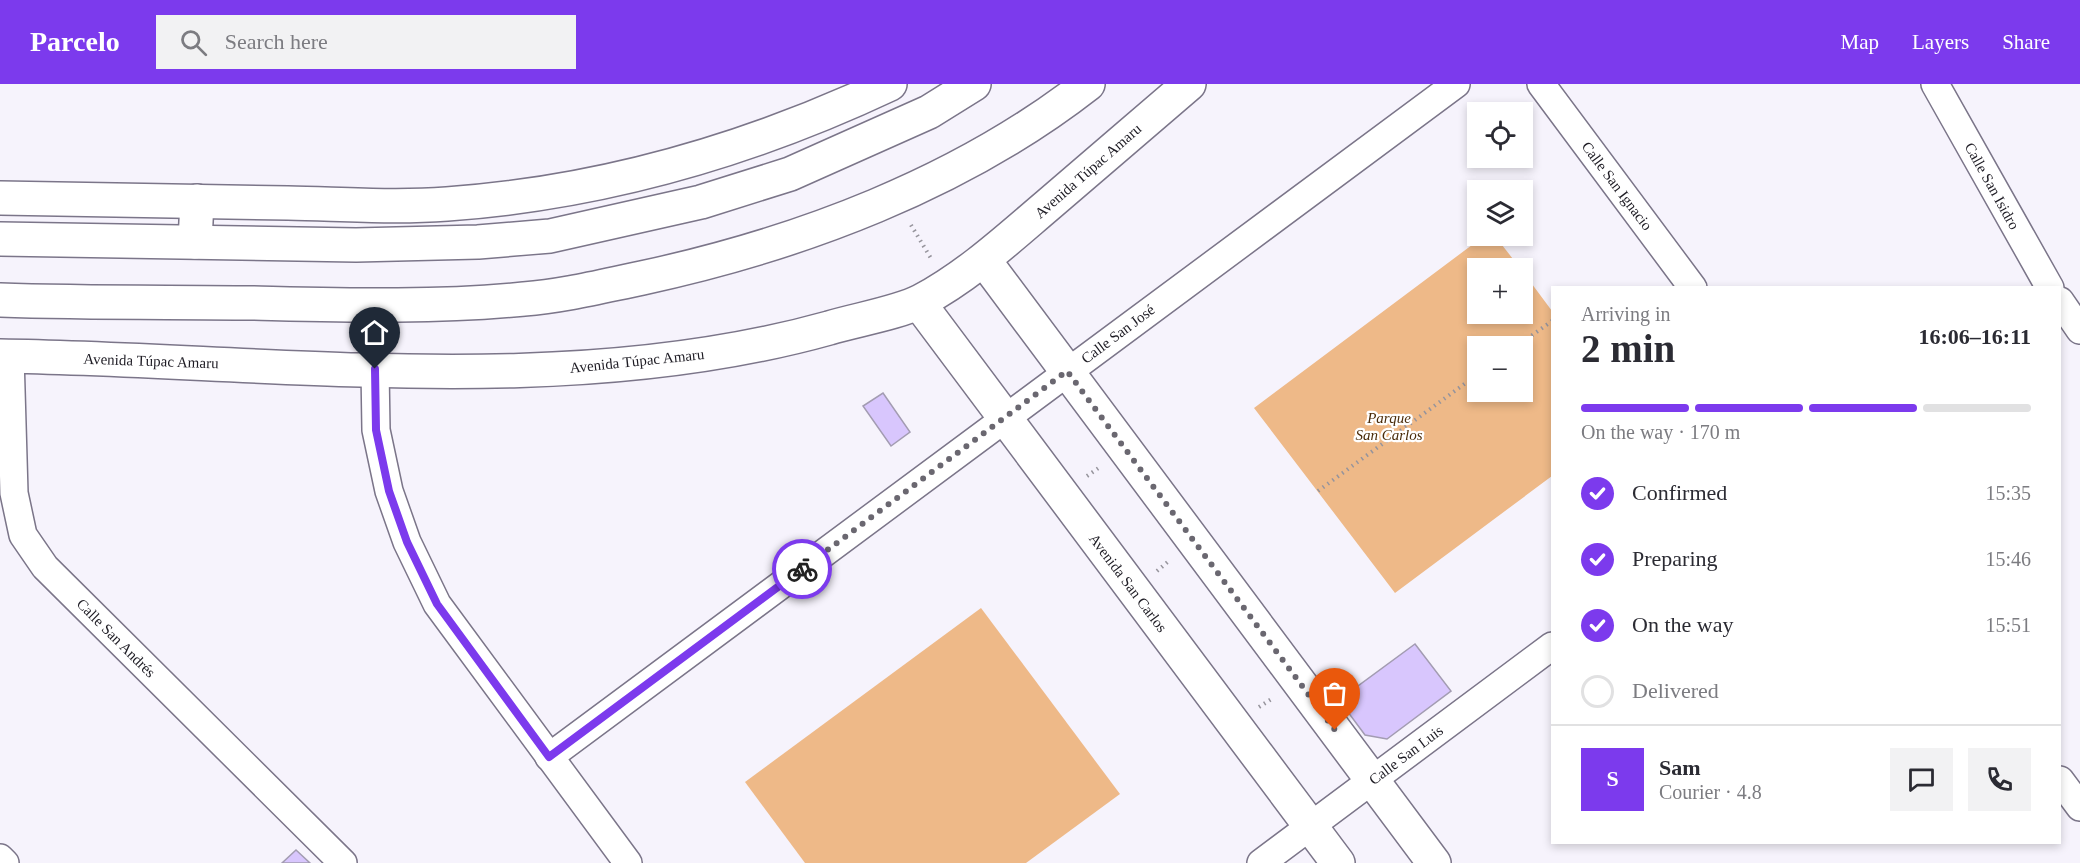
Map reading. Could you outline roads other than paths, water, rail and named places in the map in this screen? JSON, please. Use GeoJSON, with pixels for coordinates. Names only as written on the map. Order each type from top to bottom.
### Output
{"type":"FeatureCollection","features":[{"type":"Feature","properties":{"kind":"main road"},"geometry":{"type":"LineString","coordinates":[[0,198],[424,204],[537,193],[658,171],[764,137],[835,110],[890,84]]}},
{"type":"Feature","properties":{"kind":"main road"},"geometry":{"type":"LineString","coordinates":[[0,239],[418,244],[550,236],[701,202],[790,174],[924,98],[974,84]]}},
{"type":"Feature","properties":{"kind":"main road"},"geometry":{"type":"LineString","coordinates":[[0,300],[390,306],[526,299],[598,288],[691,267],[797,235],[894,196],[934,178],[1003,141],[1064,103],[1088,84]]}},
{"type":"Feature","properties":{"kind":"main road","name":"Avenida Túpac Amaru"},"geometry":{"type":"LineString","coordinates":[[5,356],[375,369],[537,371],[717,353],[803,335],[919,303],[984,260],[1190,84]]}},
{"type":"Feature","properties":{"kind":"main road"},"geometry":{"type":"LineString","coordinates":[[195,242],[196,201]]}},
{"type":"Feature","properties":{"kind":"main road"},"geometry":{"type":"LineString","coordinates":[[984,260],[1434,863]]}},
{"type":"Feature","properties":{"kind":"main road","name":"Avenida San Carlos"},"geometry":{"type":"LineString","coordinates":[[919,303],[1338,863]]}},
{"type":"Feature","properties":{"kind":"street","name":"Calle San José"},"geometry":{"type":"LineString","coordinates":[[549,757],[1456,84]]}},
{"type":"Feature","properties":{"kind":"street","name":"Calle San Ignacio"},"geometry":{"type":"LineString","coordinates":[[1541,84],[1692,286]]}},
{"type":"Feature","properties":{"kind":"street","name":"Calle San Isidro"},"geometry":{"type":"LineString","coordinates":[[1935,84],[2045,286]]}},
{"type":"Feature","properties":{"kind":"street","name":"Calle San Isidro"},"geometry":{"type":"LineString","coordinates":[[2061,306],[2080,330]]}},
{"type":"Feature","properties":{"kind":"street","name":"Calle San Andrés"},"geometry":{"type":"LineString","coordinates":[[5,356],[14,493],[22,535],[45,567],[343,863]]}},
{"type":"Feature","properties":{"kind":"street"},"geometry":{"type":"LineString","coordinates":[[375,369],[376,430],[389,491],[407,542],[437,604],[628,863]]}},
{"type":"Feature","properties":{"kind":"street","name":"Calle San Luis"},"geometry":{"type":"LineString","coordinates":[[1260,863],[1551,647]]}},
{"type":"Feature","properties":{"kind":"street"},"geometry":{"type":"LineString","coordinates":[[2061,781],[2080,807]]}},
{"type":"Feature","properties":{"kind":"street"},"geometry":{"type":"LineString","coordinates":[[0,858],[5,863]]}},
{"type":"Feature","properties":{"kind":"park label","name":"Parque San Carlos"},"geometry":{"type":"Point","coordinates":[1389,426]}}]}
